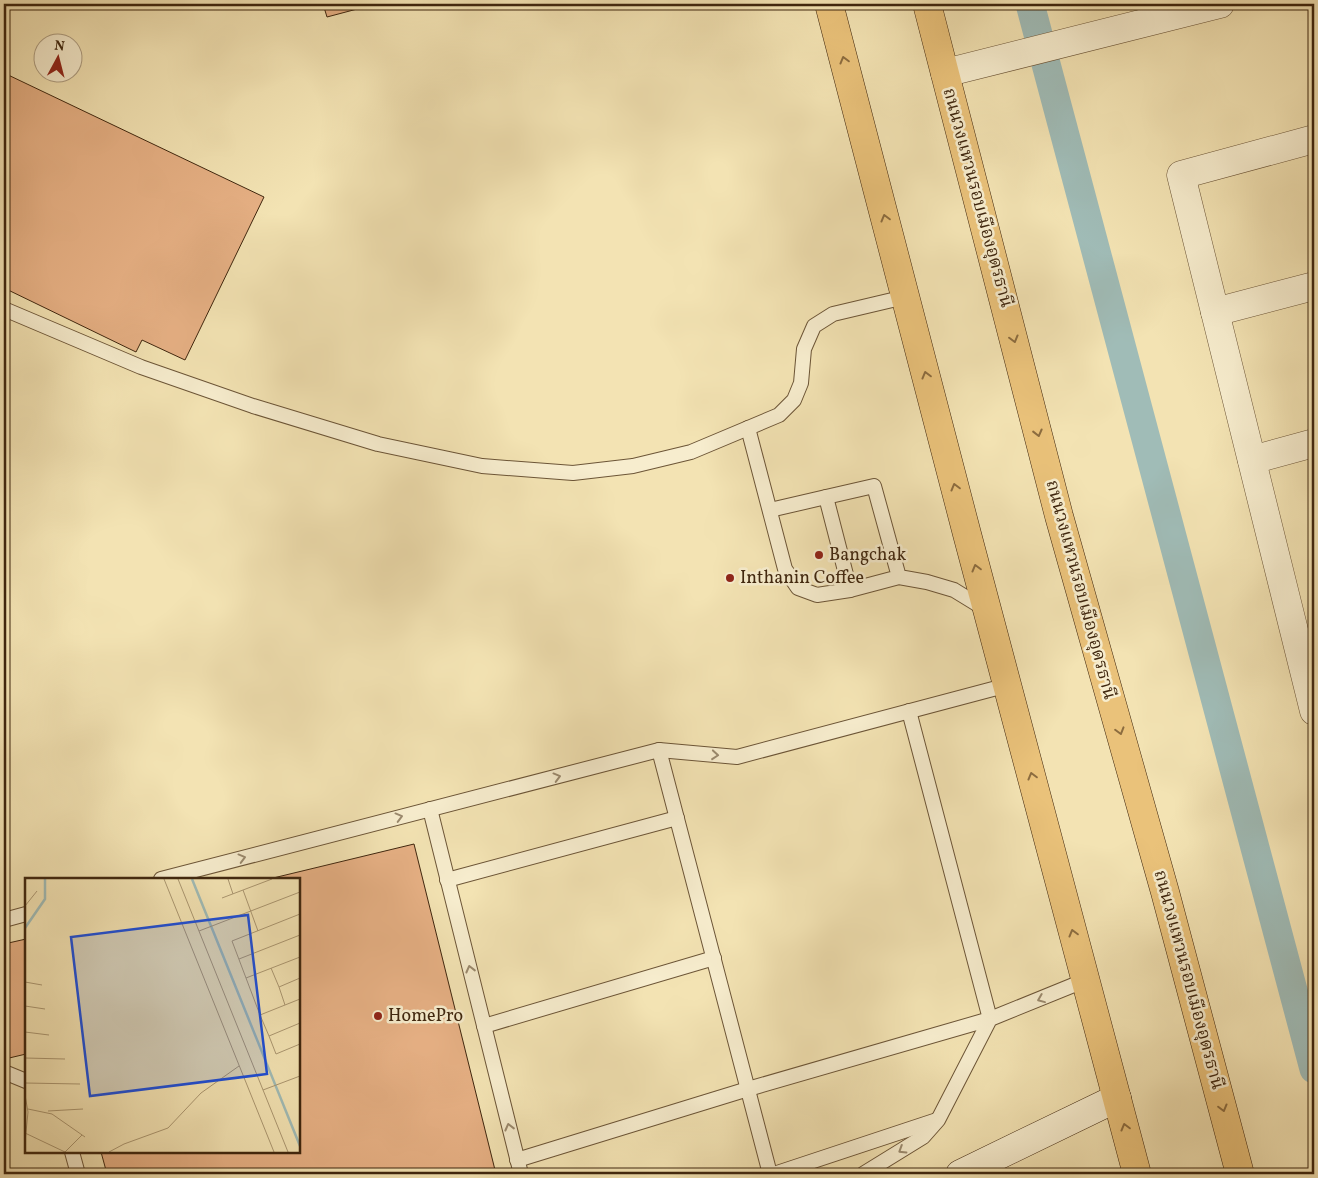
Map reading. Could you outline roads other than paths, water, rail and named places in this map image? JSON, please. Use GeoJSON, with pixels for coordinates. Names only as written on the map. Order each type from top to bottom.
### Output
{"type":"FeatureCollection","features":[{"type":"Feature","properties":{"kind":"highway"},"geometry":{"type":"LineString","coordinates":[[829,4],[1137,1174]]}},
{"type":"Feature","properties":{"kind":"highway","name":"ถนนวงแหวนรอบเมืองอุดรธานี"},"geometry":{"type":"LineString","coordinates":[[927,4],[1059,516],[1165,892],[1240,1174]]}},
{"type":"Feature","properties":{"kind":"street"},"geometry":{"type":"LineString","coordinates":[[945,73],[1220,4]]}},
{"type":"Feature","properties":{"kind":"street"},"geometry":{"type":"LineString","coordinates":[[1314,139],[1180,175],[1314,711]]}},
{"type":"Feature","properties":{"kind":"street"},"geometry":{"type":"LineString","coordinates":[[1214,312],[1314,286]]}},
{"type":"Feature","properties":{"kind":"street"},"geometry":{"type":"LineString","coordinates":[[1252,460],[1314,443]]}},
{"type":"Feature","properties":{"kind":"street"},"geometry":{"type":"LineString","coordinates":[[960,1174],[1117,1098]]}},
{"type":"Feature","properties":{"kind":"lane"},"geometry":{"type":"LineString","coordinates":[[4,309],[141,367],[253,406],[378,444],[482,466],[574,473],[633,466],[691,452],[779,415],[794,400],[801,382],[804,349],[814,326],[833,314],[905,297]]}},
{"type":"Feature","properties":{"kind":"lane"},"geometry":{"type":"LineString","coordinates":[[748,428],[785,569],[798,588],[816,595],[850,590],[899,577],[927,582],[954,590],[988,611]]}},
{"type":"Feature","properties":{"kind":"lane"},"geometry":{"type":"LineString","coordinates":[[770,510],[874,486],[899,577]]}},
{"type":"Feature","properties":{"kind":"lane"},"geometry":{"type":"LineString","coordinates":[[826,497],[850,590]]}},
{"type":"Feature","properties":{"kind":"lane"},"geometry":{"type":"LineString","coordinates":[[165,878],[659,750],[737,757],[1008,685]]}},
{"type":"Feature","properties":{"kind":"lane"},"geometry":{"type":"LineString","coordinates":[[863,1174],[923,1137],[938,1120],[990,1020],[909,711]]}},
{"type":"Feature","properties":{"kind":"lane"},"geometry":{"type":"LineString","coordinates":[[659,750],[772,1174],[938,1120]]}},
{"type":"Feature","properties":{"kind":"lane"},"geometry":{"type":"LineString","coordinates":[[430,810],[521,1174]]}},
{"type":"Feature","properties":{"kind":"lane"},"geometry":{"type":"LineString","coordinates":[[447,880],[677,818]]}},
{"type":"Feature","properties":{"kind":"lane"},"geometry":{"type":"LineString","coordinates":[[4,920],[25,914]]}},
{"type":"Feature","properties":{"kind":"lane"},"geometry":{"type":"LineString","coordinates":[[484,1026],[714,958]]}},
{"type":"Feature","properties":{"kind":"lane"},"geometry":{"type":"LineString","coordinates":[[517,1160],[748,1089],[990,1020],[1086,980]]}},
{"type":"Feature","properties":{"kind":"lane"},"geometry":{"type":"LineString","coordinates":[[4,1072],[25,1081]]}},
{"type":"Feature","properties":{"kind":"lane"},"geometry":{"type":"LineString","coordinates":[[72,1153],[78,1174]]}},
{"type":"Feature","properties":{"kind":"waterway"},"geometry":{"type":"LineString","coordinates":[[1030,4],[1314,1069]]}},
{"type":"Feature","properties":{"kind":"place","name":"Bangchak"},"geometry":{"type":"Point","coordinates":[819,555]}},
{"type":"Feature","properties":{"kind":"place","name":"Inthanin Coffee"},"geometry":{"type":"Point","coordinates":[730,578]}},
{"type":"Feature","properties":{"kind":"place","name":"HomePro"},"geometry":{"type":"Point","coordinates":[378,1016]}}]}
